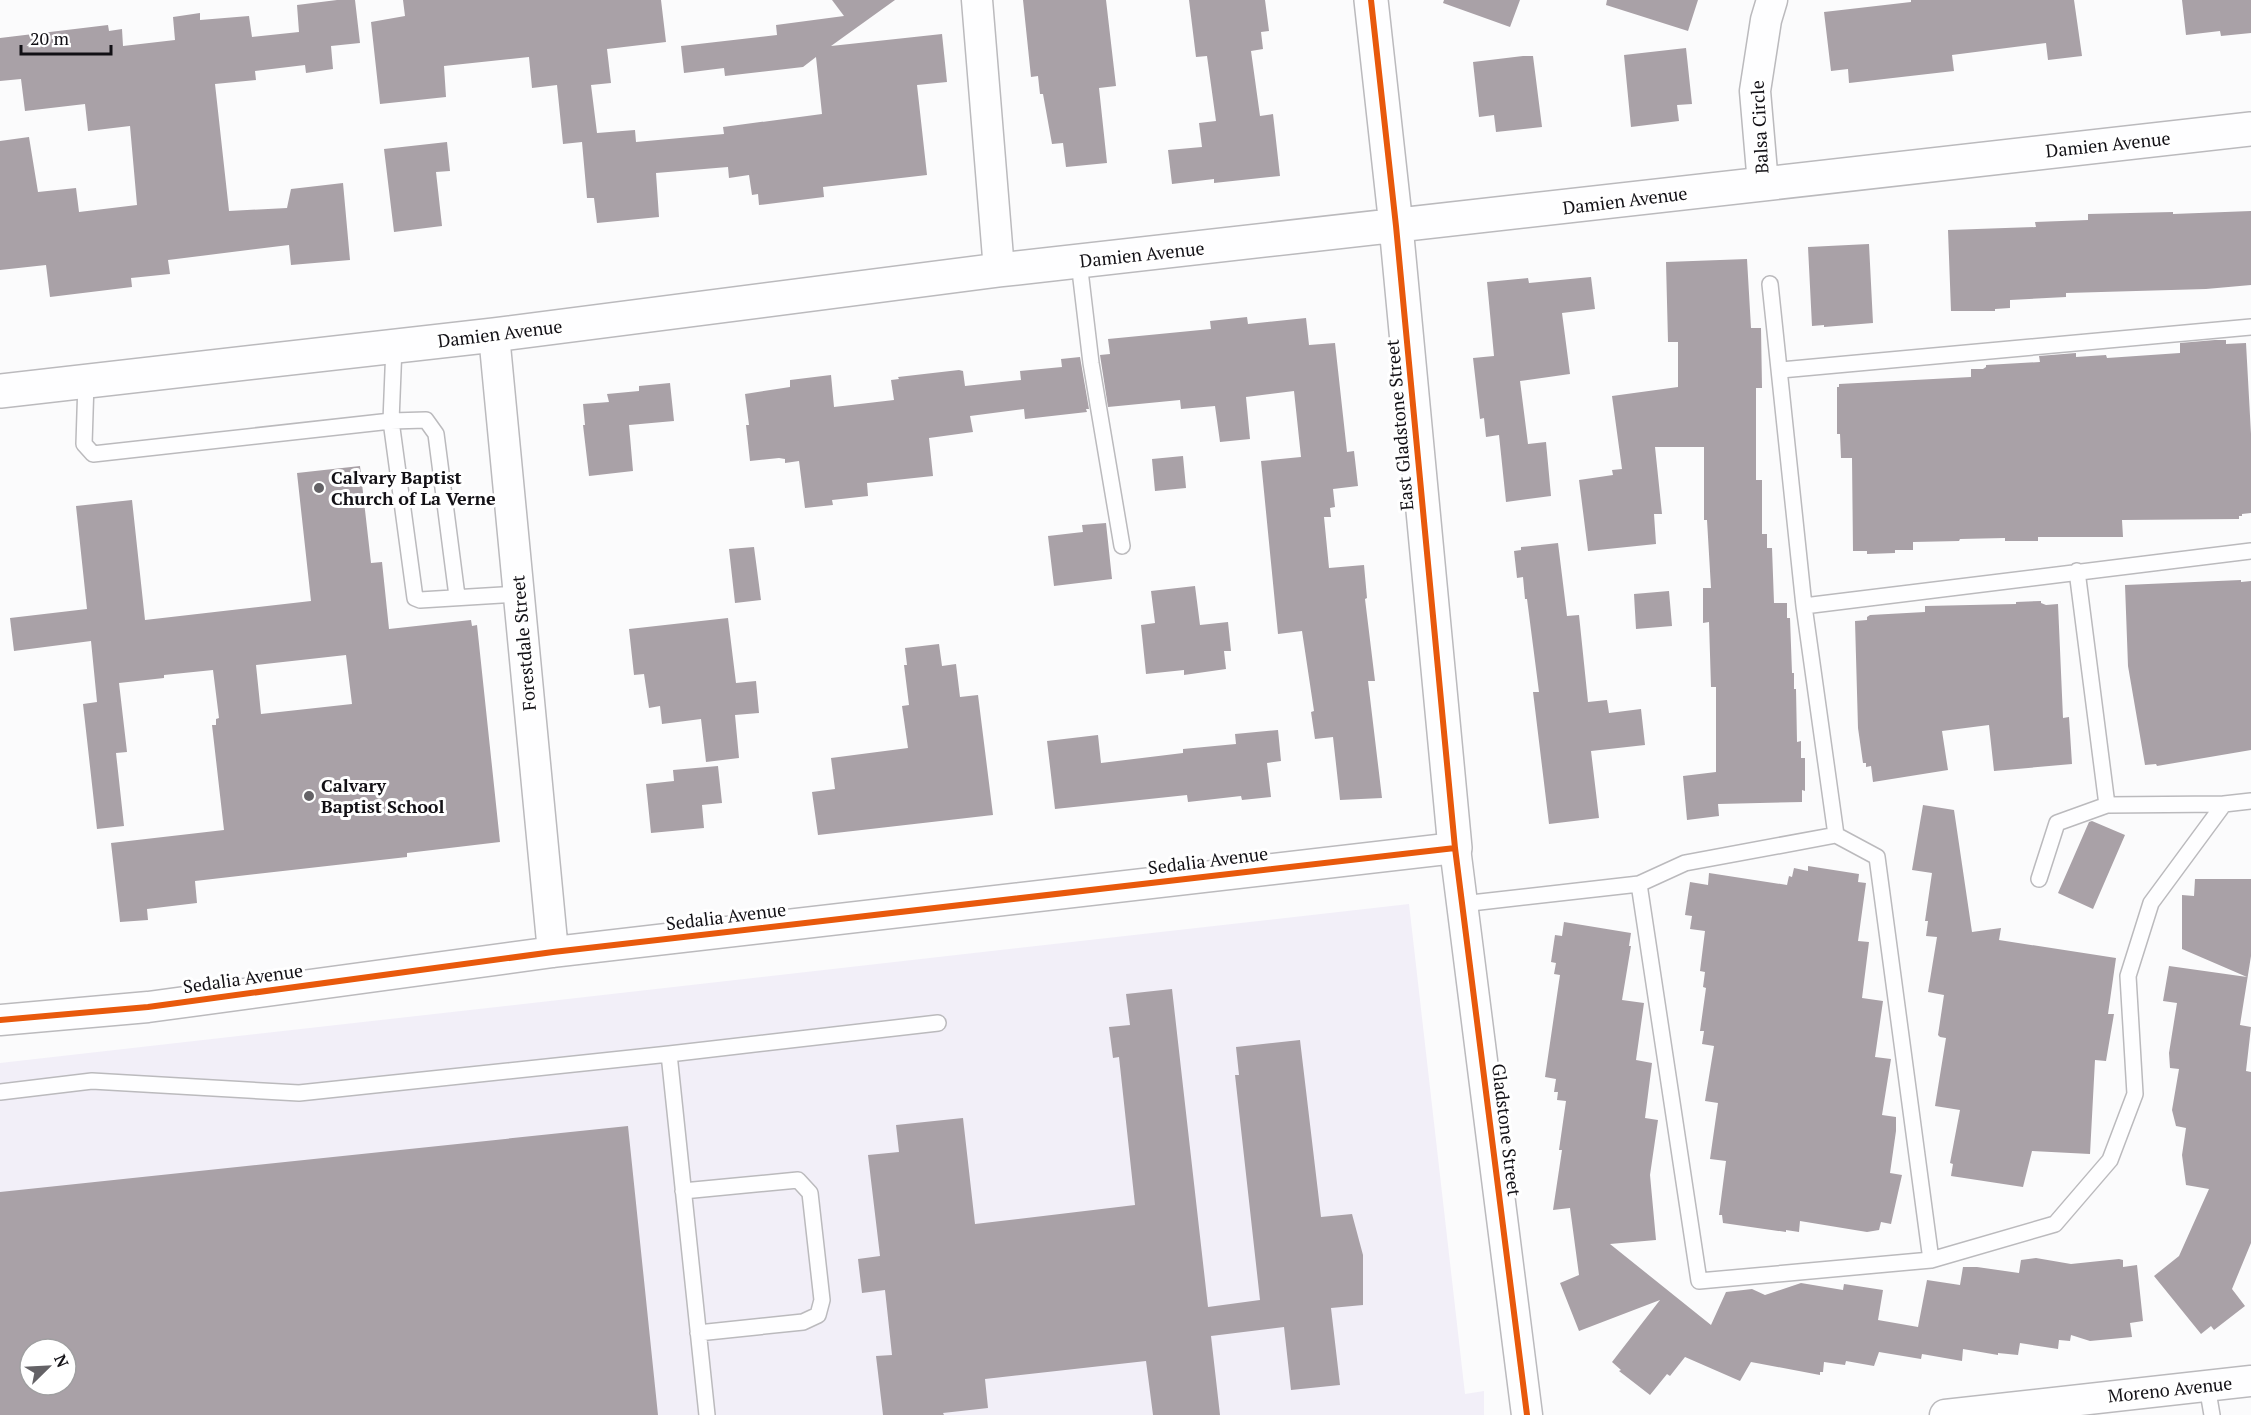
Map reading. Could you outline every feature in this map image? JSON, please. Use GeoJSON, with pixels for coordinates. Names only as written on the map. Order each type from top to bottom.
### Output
{"type":"FeatureCollection","features":[{"type":"Feature","properties":{"kind":"main road","name":"East Gladstone Street"},"geometry":{"type":"LineString","coordinates":[[1371,0],[1396,226],[1455,848]]}},
{"type":"Feature","properties":{"kind":"main road","name":"Damien Avenue"},"geometry":{"type":"LineString","coordinates":[[0,391],[494,335],[999,270],[2251,129]]}},
{"type":"Feature","properties":{"kind":"street"},"geometry":{"type":"LineString","coordinates":[[977,0],[999,270]]}},
{"type":"Feature","properties":{"kind":"street","name":"Balsa Circle"},"geometry":{"type":"LineString","coordinates":[[1763,184],[1755,91],[1766,20],[1772,0]]}},
{"type":"Feature","properties":{"kind":"street","name":"Forestdale Street"},"geometry":{"type":"LineString","coordinates":[[494,335],[553,952]]}},
{"type":"Feature","properties":{"kind":"street","name":"Gladstone Street"},"geometry":{"type":"LineString","coordinates":[[1455,848],[1527,1415]]}},
{"type":"Feature","properties":{"kind":"street","name":"Sedalia Avenue"},"geometry":{"type":"LineString","coordinates":[[0,1020],[148,1007],[553,952],[1455,848]]}},
{"type":"Feature","properties":{"kind":"street","name":"Moreno Avenue"},"geometry":{"type":"LineString","coordinates":[[1945,1415],[2251,1381]]}},
{"type":"Feature","properties":{"kind":"lane"},"geometry":{"type":"LineString","coordinates":[[1079,261],[1091,363],[1122,546]]}},
{"type":"Feature","properties":{"kind":"lane"},"geometry":{"type":"LineString","coordinates":[[1770,285],[1781,370],[1804,606],[1836,835]]}},
{"type":"Feature","properties":{"kind":"lane"},"geometry":{"type":"LineString","coordinates":[[1781,370],[2251,327]]}},
{"type":"Feature","properties":{"kind":"lane"},"geometry":{"type":"LineString","coordinates":[[394,346],[391,421],[416,598],[420,600],[519,594]]}},
{"type":"Feature","properties":{"kind":"lane"},"geometry":{"type":"LineString","coordinates":[[86,382],[84,444],[93,454],[391,421],[426,420],[436,434],[457,596]]}},
{"type":"Feature","properties":{"kind":"lane"},"geometry":{"type":"LineString","coordinates":[[1804,606],[2251,551]]}},
{"type":"Feature","properties":{"kind":"lane"},"geometry":{"type":"LineString","coordinates":[[2078,571],[2107,805]]}},
{"type":"Feature","properties":{"kind":"lane"},"geometry":{"type":"LineString","coordinates":[[2039,879],[2057,823],[2107,805],[2224,804],[2251,801]]}},
{"type":"Feature","properties":{"kind":"lane"},"geometry":{"type":"LineString","coordinates":[[1639,884],[1699,1281],[1931,1260],[2055,1224],[2110,1160],[2135,1094],[2128,976],[2151,903],[2224,804]]}},
{"type":"Feature","properties":{"kind":"lane"},"geometry":{"type":"LineString","coordinates":[[1462,904],[1639,884],[1685,863],[1836,835],[1877,856],[1931,1260]]}},
{"type":"Feature","properties":{"kind":"lane"},"geometry":{"type":"LineString","coordinates":[[0,1092],[92,1081],[299,1093],[938,1023]]}},
{"type":"Feature","properties":{"kind":"lane"},"geometry":{"type":"LineString","coordinates":[[669,1054],[707,1415]]}},
{"type":"Feature","properties":{"kind":"lane"},"geometry":{"type":"LineString","coordinates":[[683,1191],[798,1180],[810,1193],[821,1288],[822,1300],[818,1315],[803,1322],[698,1333]]}},
{"type":"Feature","properties":{"kind":"lane"},"geometry":{"type":"LineString","coordinates":[[2207,1386],[2212,1415]]}},
{"type":"Feature","properties":{"kind":"shaded area"},"geometry":{"type":"Polygon","coordinates":[[[1409,904],[1465,1394],[1484,1391],[1484,1415],[0,1415],[0,1063],[1409,904]]]}},
{"type":"Feature","properties":{"kind":"building"},"geometry":{"type":"Polygon","coordinates":[[[355,0],[360,43],[331,46],[333,69],[306,73],[305,65],[255,71],[256,80],[215,84],[229,211],[287,208],[291,189],[343,183],[350,260],[291,265],[289,245],[168,260],[170,274],[131,278],[132,287],[50,297],[46,265],[0,270],[0,141],[29,137],[38,192],[76,188],[79,212],[137,205],[130,126],[88,131],[85,104],[25,111],[21,79],[0,81],[0,38],[108,25],[109,31],[122,29],[123,46],[175,40],[173,17],[200,13],[200,20],[249,16],[252,37],[299,32],[297,5],[355,0]]]}},
{"type":"Feature","properties":{"kind":"building"},"geometry":{"type":"Polygon","coordinates":[[[403,0],[661,0],[666,42],[607,49],[611,83],[591,85],[597,133],[635,130],[636,142],[724,134],[723,127],[822,114],[816,57],[803,67],[725,76],[724,68],[684,73],[681,46],[777,35],[776,25],[844,16],[832,0],[895,0],[831,46],[942,34],[947,82],[917,85],[927,175],[823,187],[824,197],[759,205],[758,194],[752,195],[749,175],[729,178],[728,167],[656,173],[659,217],[597,223],[594,198],[587,198],[582,142],[563,144],[557,85],[532,88],[529,57],[444,66],[446,97],[380,104],[371,22],[405,16],[403,0]]]}},
{"type":"Feature","properties":{"kind":"building"},"geometry":{"type":"Polygon","coordinates":[[[1023,0],[1106,0],[1116,86],[1099,88],[1107,163],[1066,167],[1063,143],[1052,144],[1038,76],[1031,77],[1023,0]]]}},
{"type":"Feature","properties":{"kind":"building"},"geometry":{"type":"Polygon","coordinates":[[[1189,0],[1265,0],[1269,31],[1261,32],[1263,49],[1251,51],[1260,116],[1273,114],[1280,176],[1214,183],[1214,179],[1172,184],[1168,150],[1202,147],[1199,123],[1216,121],[1207,56],[1196,57],[1189,0]]]}},
{"type":"Feature","properties":{"kind":"building"},"geometry":{"type":"Polygon","coordinates":[[[1444,0],[1520,0],[1510,27],[1443,3],[1444,0]]]}},
{"type":"Feature","properties":{"kind":"building"},"geometry":{"type":"Polygon","coordinates":[[[1607,0],[1698,0],[1688,31],[1606,5],[1607,0]]]}},
{"type":"Feature","properties":{"kind":"building"},"geometry":{"type":"Polygon","coordinates":[[[1911,0],[2074,0],[2082,56],[2048,60],[2046,43],[1952,55],[1954,71],[1849,83],[1848,69],[1831,71],[1824,12],[1911,2],[1911,0]]]}},
{"type":"Feature","properties":{"kind":"building"},"geometry":{"type":"Polygon","coordinates":[[[2182,0],[2251,0],[2251,33],[2221,36],[2220,31],[2186,35],[2182,0]]]}},
{"type":"Feature","properties":{"kind":"building"},"geometry":{"type":"Polygon","coordinates":[[[1686,48],[1692,104],[1677,105],[1679,121],[1631,127],[1624,55],[1686,48]]]}},
{"type":"Feature","properties":{"kind":"building"},"geometry":{"type":"Polygon","coordinates":[[[1533,56],[1542,127],[1496,132],[1494,115],[1479,117],[1473,62],[1533,56]]]}},
{"type":"Feature","properties":{"kind":"building"},"geometry":{"type":"Polygon","coordinates":[[[447,142],[450,171],[436,172],[442,226],[394,232],[384,149],[447,142]]]}},
{"type":"Feature","properties":{"kind":"building"},"geometry":{"type":"Polygon","coordinates":[[[2251,211],[2251,285],[2206,289],[2066,293],[2066,297],[2010,300],[2010,308],[1995,309],[1995,311],[1951,311],[1948,230],[2036,227],[2035,222],[2088,220],[2088,214],[2251,211]]]}},
{"type":"Feature","properties":{"kind":"building"},"geometry":{"type":"Polygon","coordinates":[[[1869,244],[1873,323],[1812,326],[1808,247],[1869,244]]]}},
{"type":"Feature","properties":{"kind":"building"},"geometry":{"type":"Polygon","coordinates":[[[1747,259],[1751,328],[1761,328],[1762,388],[1756,388],[1756,480],[1762,480],[1762,534],[1767,534],[1767,548],[1772,548],[1774,603],[1787,603],[1787,618],[1790,618],[1792,673],[1794,673],[1794,689],[1796,689],[1797,742],[1801,741],[1801,758],[1805,758],[1805,791],[1802,790],[1802,802],[1718,804],[1719,816],[1687,820],[1683,776],[1716,772],[1716,687],[1711,687],[1709,622],[1703,623],[1703,588],[1711,588],[1707,520],[1704,520],[1704,447],[1655,447],[1662,514],[1654,514],[1656,544],[1588,551],[1579,480],[1613,475],[1612,470],[1622,469],[1612,396],[1678,387],[1678,342],[1668,342],[1666,262],[1747,259]]]}},
{"type":"Feature","properties":{"kind":"building"},"geometry":{"type":"Polygon","coordinates":[[[1591,277],[1595,309],[1562,313],[1570,374],[1520,381],[1528,444],[1546,442],[1551,496],[1506,502],[1499,435],[1486,437],[1484,418],[1480,419],[1473,358],[1494,356],[1487,282],[1528,278],[1529,283],[1591,277]]]}},
{"type":"Feature","properties":{"kind":"building"},"geometry":{"type":"Polygon","coordinates":[[[1247,317],[1248,324],[1306,318],[1309,345],[1335,343],[1347,452],[1354,451],[1358,486],[1333,489],[1335,507],[1330,508],[1331,517],[1324,517],[1329,568],[1364,565],[1367,598],[1365,599],[1375,681],[1368,681],[1382,798],[1340,800],[1333,737],[1315,739],[1311,712],[1314,711],[1302,631],[1278,634],[1261,461],[1301,457],[1294,391],[1246,397],[1250,439],[1220,442],[1215,406],[1181,409],[1180,400],[1108,407],[1100,355],[1110,354],[1108,339],[1211,329],[1210,321],[1247,317]]]}},
{"type":"Feature","properties":{"kind":"building"},"geometry":{"type":"Polygon","coordinates":[[[2226,340],[2226,344],[2246,343],[2251,434],[2251,513],[2242,514],[2239,519],[2122,520],[2123,537],[2038,537],[2038,541],[2005,541],[2005,538],[1960,539],[1959,541],[1913,542],[1913,550],[1895,550],[1895,553],[1867,554],[1867,551],[1853,551],[1852,458],[1841,458],[1840,434],[1837,434],[1837,387],[1839,384],[1971,377],[1971,369],[1983,369],[1986,365],[2040,362],[2039,356],[2076,353],[2076,357],[2106,355],[2107,358],[2180,353],[2180,343],[2226,340]]]}},
{"type":"Feature","properties":{"kind":"building"},"geometry":{"type":"Polygon","coordinates":[[[1080,357],[1089,409],[1086,409],[1087,412],[1025,419],[1024,409],[970,416],[973,432],[929,438],[933,476],[867,483],[868,496],[832,500],[833,505],[805,508],[799,461],[785,463],[785,459],[779,458],[750,461],[745,394],[790,387],[790,380],[831,375],[834,407],[894,400],[891,380],[899,379],[898,377],[959,370],[963,371],[965,386],[1021,380],[1020,371],[1062,367],[1061,359],[1080,357]]]}},
{"type":"Feature","properties":{"kind":"building"},"geometry":{"type":"Polygon","coordinates":[[[670,383],[674,421],[629,425],[633,471],[589,476],[583,404],[609,402],[607,394],[639,391],[639,386],[670,383]]]}},
{"type":"Feature","properties":{"kind":"building"},"geometry":{"type":"Polygon","coordinates":[[[1183,456],[1186,488],[1155,491],[1152,459],[1183,456]]]}},
{"type":"Feature","properties":{"kind":"building"},"geometry":{"type":"Polygon","coordinates":[[[360,466],[371,563],[382,562],[389,629],[471,620],[472,626],[477,625],[500,842],[407,853],[407,857],[195,881],[197,903],[147,909],[148,920],[120,922],[111,843],[224,830],[212,725],[216,725],[216,719],[219,718],[213,670],[119,683],[127,752],[116,753],[124,826],[97,829],[83,704],[97,702],[91,641],[14,651],[10,618],[87,609],[76,506],[132,500],[145,620],[311,601],[297,473],[360,466]],[[346,655],[256,665],[261,714],[352,704],[346,655]]]}},
{"type":"Feature","properties":{"kind":"building"},"geometry":{"type":"Polygon","coordinates":[[[1106,523],[1112,579],[1054,586],[1048,536],[1083,532],[1082,525],[1106,523]]]}},
{"type":"Feature","properties":{"kind":"building"},"geometry":{"type":"Polygon","coordinates":[[[1558,543],[1567,616],[1579,615],[1588,702],[1607,700],[1609,713],[1641,709],[1645,745],[1591,751],[1599,818],[1549,824],[1533,692],[1539,692],[1527,599],[1525,599],[1523,577],[1517,578],[1514,551],[1521,550],[1521,547],[1558,543]]]}},
{"type":"Feature","properties":{"kind":"building"},"geometry":{"type":"Polygon","coordinates":[[[754,547],[761,600],[735,603],[729,549],[754,547]]]}},
{"type":"Feature","properties":{"kind":"building"},"geometry":{"type":"Polygon","coordinates":[[[2241,580],[2241,582],[2251,581],[2251,750],[2157,766],[2156,764],[2145,765],[2128,666],[2125,585],[2241,580]]]}},
{"type":"Feature","properties":{"kind":"building"},"geometry":{"type":"Polygon","coordinates":[[[1195,586],[1200,625],[1228,622],[1231,651],[1224,651],[1226,669],[1184,675],[1184,670],[1146,674],[1141,625],[1155,623],[1151,591],[1195,586]]]}},
{"type":"Feature","properties":{"kind":"building"},"geometry":{"type":"Polygon","coordinates":[[[1669,591],[1672,626],[1636,629],[1634,594],[1669,591]]]}},
{"type":"Feature","properties":{"kind":"building"},"geometry":{"type":"Polygon","coordinates":[[[2041,601],[2046,605],[2058,604],[2063,718],[2069,717],[2072,764],[1994,771],[1989,725],[1942,731],[1948,770],[1873,782],[1871,766],[1866,767],[1866,763],[1863,763],[1858,728],[1855,621],[1867,620],[1870,615],[1925,612],[1925,606],[2016,604],[2016,602],[2041,601]]]}},
{"type":"Feature","properties":{"kind":"building"},"geometry":{"type":"Polygon","coordinates":[[[728,618],[736,683],[756,681],[759,713],[735,715],[739,758],[706,762],[701,719],[662,724],[660,706],[649,708],[644,674],[634,675],[629,629],[728,618]]]}},
{"type":"Feature","properties":{"kind":"building"},"geometry":{"type":"Polygon","coordinates":[[[939,644],[942,666],[956,664],[960,697],[978,695],[993,815],[818,835],[812,792],[835,789],[831,758],[908,748],[902,706],[909,705],[904,665],[907,665],[905,648],[939,644]]]}},
{"type":"Feature","properties":{"kind":"building"},"geometry":{"type":"Polygon","coordinates":[[[1278,730],[1281,761],[1267,763],[1271,797],[1242,800],[1241,796],[1188,802],[1187,795],[1055,809],[1047,741],[1098,735],[1101,763],[1183,753],[1183,749],[1236,744],[1235,734],[1278,730]]]}},
{"type":"Feature","properties":{"kind":"building"},"geometry":{"type":"Polygon","coordinates":[[[718,766],[722,803],[702,805],[704,828],[651,833],[646,784],[674,781],[673,770],[718,766]]]}},
{"type":"Feature","properties":{"kind":"building"},"geometry":{"type":"Polygon","coordinates":[[[1923,805],[1954,810],[1972,932],[2001,928],[1999,940],[2116,958],[2108,1014],[2114,1014],[2106,1061],[2095,1060],[2090,1154],[2032,1151],[2023,1187],[1951,1176],[1953,1164],[1950,1163],[1960,1110],[1935,1106],[1946,1038],[1938,1035],[1944,995],[1928,992],[1937,937],[1926,936],[1928,921],[1925,921],[1932,873],[1912,870],[1923,805]]]}},
{"type":"Feature","properties":{"kind":"building"},"geometry":{"type":"Polygon","coordinates":[[[2092,821],[2125,835],[2093,909],[2058,893],[2089,822],[2092,821]]]}},
{"type":"Feature","properties":{"kind":"building"},"geometry":{"type":"Polygon","coordinates":[[[1808,866],[1859,874],[1858,882],[1866,883],[1858,941],[1869,942],[1862,998],[1883,1001],[1875,1057],[1891,1059],[1882,1115],[1896,1117],[1890,1173],[1902,1175],[1891,1224],[1881,1222],[1879,1230],[1867,1232],[1800,1221],[1799,1232],[1786,1230],[1786,1232],[1723,1223],[1722,1215],[1719,1215],[1726,1161],[1710,1159],[1718,1103],[1705,1101],[1714,1046],[1702,1044],[1704,1031],[1700,1031],[1706,988],[1703,987],[1705,972],[1700,971],[1705,931],[1690,929],[1692,916],[1685,915],[1690,882],[1708,885],[1709,873],[1787,885],[1794,868],[1808,871],[1808,866]]]}},
{"type":"Feature","properties":{"kind":"building"},"geometry":{"type":"Polygon","coordinates":[[[2195,879],[2251,879],[2251,956],[2240,1025],[2251,1027],[2246,1071],[2251,1072],[2251,1243],[2232,1289],[2245,1306],[2214,1330],[2211,1326],[2201,1334],[2154,1276],[2179,1256],[2209,1189],[2186,1185],[2182,1155],[2186,1128],[2176,1126],[2172,1110],[2179,1069],[2170,1068],[2169,1053],[2177,1003],[2163,1001],[2169,966],[2247,977],[2182,949],[2182,895],[2194,896],[2195,879]]]}},
{"type":"Feature","properties":{"kind":"building"},"geometry":{"type":"Polygon","coordinates":[[[1564,922],[1631,933],[1622,1000],[1644,1003],[1636,1060],[1652,1063],[1645,1118],[1658,1120],[1650,1175],[1656,1240],[1610,1244],[1711,1325],[1726,1292],[1752,1289],[1765,1295],[1801,1283],[1843,1290],[1844,1284],[1883,1290],[1878,1320],[1918,1327],[1927,1280],[1960,1285],[1963,1267],[2019,1273],[2021,1260],[2036,1258],[2071,1264],[2119,1259],[2123,1260],[2123,1267],[2137,1265],[2143,1321],[2130,1323],[2132,1337],[2090,1341],[2071,1335],[2070,1341],[2059,1340],[2058,1349],[2020,1343],[2018,1355],[1998,1353],[1998,1355],[1963,1349],[1962,1361],[1922,1354],[1921,1359],[1879,1352],[1874,1366],[1846,1361],[1845,1365],[1824,1362],[1823,1372],[1820,1372],[1820,1375],[1751,1362],[1740,1381],[1685,1357],[1670,1376],[1667,1374],[1650,1395],[1619,1371],[1621,1370],[1612,1362],[1660,1300],[1579,1331],[1560,1283],[1579,1275],[1570,1208],[1553,1210],[1562,1150],[1559,1150],[1566,1101],[1557,1100],[1558,1092],[1554,1092],[1556,1079],[1545,1077],[1560,975],[1554,974],[1556,963],[1551,962],[1555,935],[1562,936],[1564,922]]]}},
{"type":"Feature","properties":{"kind":"building"},"geometry":{"type":"Polygon","coordinates":[[[1172,989],[1208,1307],[1260,1300],[1235,1075],[1239,1075],[1236,1047],[1300,1040],[1321,1217],[1352,1214],[1363,1255],[1363,1305],[1331,1308],[1340,1385],[1291,1390],[1284,1327],[1211,1336],[1220,1415],[1153,1415],[1146,1361],[985,1379],[988,1408],[943,1413],[944,1415],[883,1415],[876,1356],[892,1355],[885,1290],[862,1293],[858,1259],[880,1256],[868,1155],[899,1152],[896,1125],[963,1118],[975,1224],[1135,1205],[1119,1057],[1113,1058],[1109,1027],[1130,1025],[1126,994],[1172,989]]]}},
{"type":"Feature","properties":{"kind":"building"},"geometry":{"type":"Polygon","coordinates":[[[628,1126],[658,1415],[0,1415],[0,1192],[628,1126]]]}},
{"type":"Feature","properties":{"kind":"cycle path"},"geometry":{"type":"LineString","coordinates":[[1371,0],[1396,226],[1455,848],[1527,1415]]}},
{"type":"Feature","properties":{"kind":"cycle path"},"geometry":{"type":"LineString","coordinates":[[0,1020],[148,1007],[553,952],[1455,848]]}},
{"type":"Feature","properties":{"kind":"place","name":"Calvary Baptist Church of La Verne"},"geometry":{"type":"Point","coordinates":[319,488]}},
{"type":"Feature","properties":{"kind":"place","name":"Calvary Baptist School"},"geometry":{"type":"Point","coordinates":[309,796]}}]}
